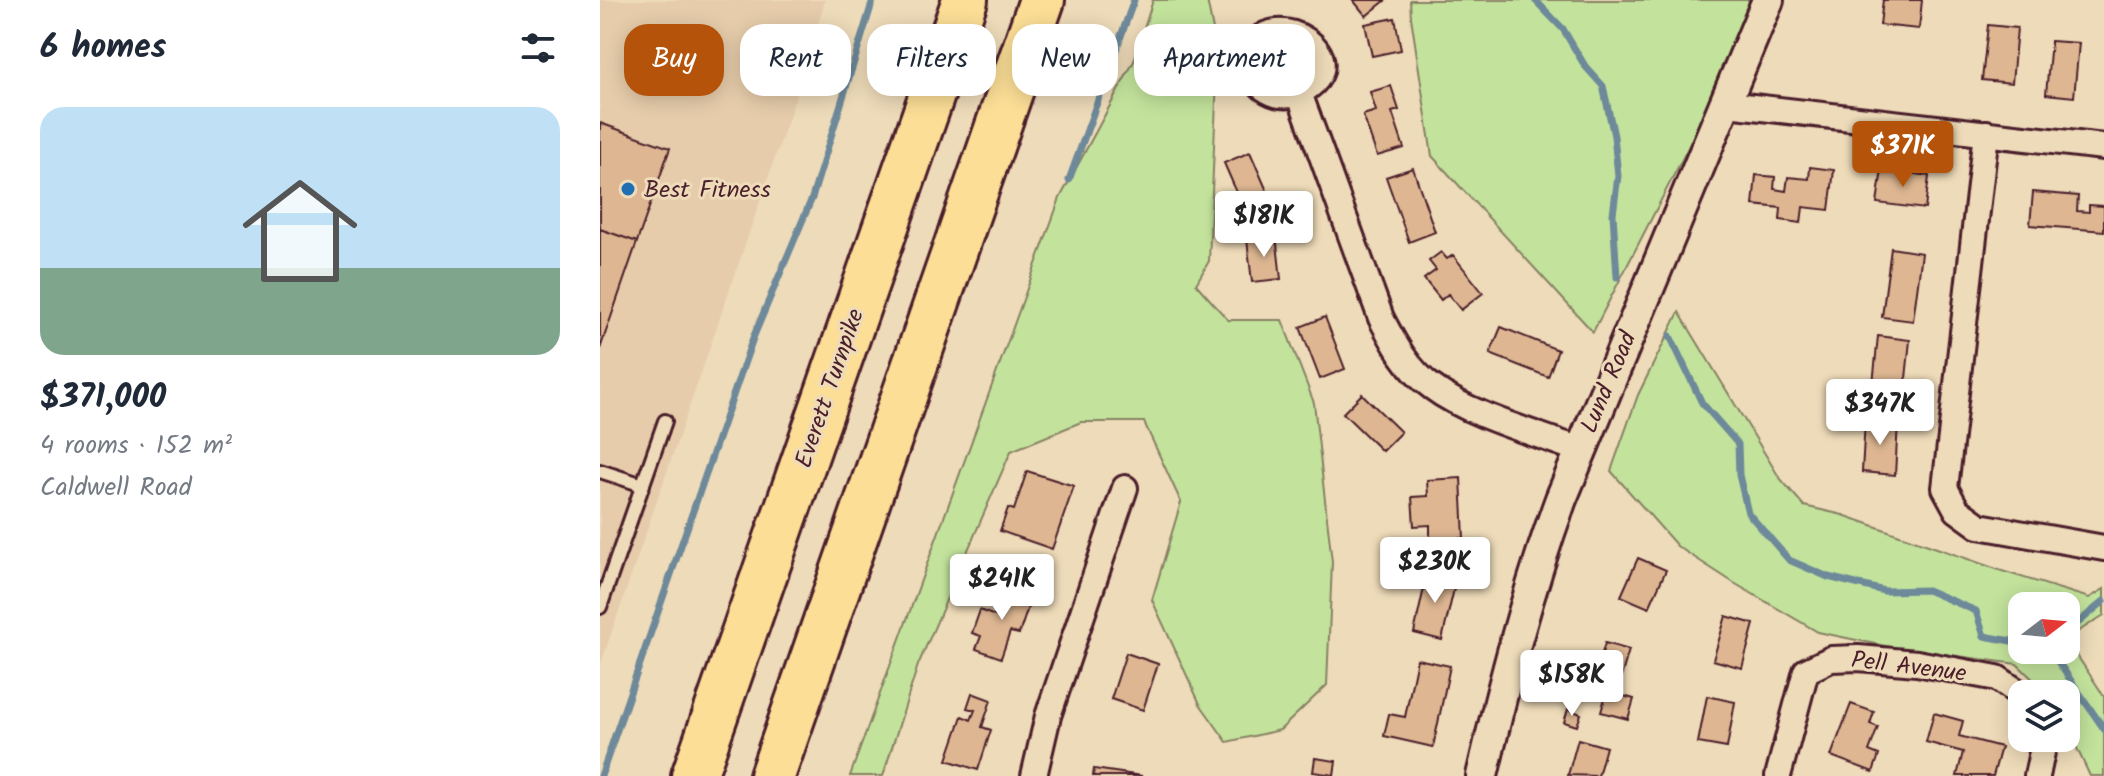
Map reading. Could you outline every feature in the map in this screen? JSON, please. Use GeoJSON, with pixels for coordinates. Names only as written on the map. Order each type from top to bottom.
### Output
{"type":"FeatureCollection","features":[{"type":"Feature","properties":{"kind":"highway","name":"Everett Turnpike"},"geometry":{"type":"LineString","coordinates":[[694,776],[965,0]]}},
{"type":"Feature","properties":{"kind":"highway"},"geometry":{"type":"LineString","coordinates":[[772,776],[1042,0]]}},
{"type":"Feature","properties":{"kind":"street","name":"Lund Road"},"geometry":{"type":"LineString","coordinates":[[1482,776],[1505,679],[1543,549],[1580,450],[1768,0]]}},
{"type":"Feature","properties":{"kind":"street"},"geometry":{"type":"LineString","coordinates":[[1300,96],[1381,318],[1411,367],[1431,387],[1454,401],[1580,450]]}},
{"type":"Feature","properties":{"kind":"street"},"geometry":{"type":"LineString","coordinates":[[1727,104],[2104,147]]}},
{"type":"Feature","properties":{"kind":"street"},"geometry":{"type":"LineString","coordinates":[[1986,133],[1945,488],[1957,510],[1979,526],[2104,548]]}},
{"type":"Feature","properties":{"kind":"street"},"geometry":{"type":"LineString","coordinates":[[1034,776],[1048,716],[1125,488]]}},
{"type":"Feature","properties":{"kind":"street","name":"Pell Avenue"},"geometry":{"type":"LineString","coordinates":[[1778,776],[1806,671],[1831,659],[1917,663],[1997,678],[2008,685]]}},
{"type":"Feature","properties":{"kind":"street"},"geometry":{"type":"LineString","coordinates":[[2037,776],[2042,752]]}},
{"type":"Feature","properties":{"kind":"lane"},"geometry":{"type":"LineString","coordinates":[[600,607],[603,588],[665,421]]}},
{"type":"Feature","properties":{"kind":"lane"},"geometry":{"type":"LineString","coordinates":[[600,471],[643,485]]}},
{"type":"Feature","properties":{"kind":"shaded area"},"geometry":{"type":"Polygon","coordinates":[[[600,0],[825,0],[818,24],[740,24],[740,96],[796,96],[600,666],[600,0]]]}},
{"type":"Feature","properties":{"kind":"green space"},"geometry":{"type":"Polygon","coordinates":[[[1153,0],[1207,0],[1212,24],[1146,24],[1153,0]]]}},
{"type":"Feature","properties":{"kind":"green space"},"geometry":{"type":"Polygon","coordinates":[[[1410,0],[1757,0],[1727,72],[1593,332],[1432,156],[1410,0]]]}},
{"type":"Feature","properties":{"kind":"green space"},"geometry":{"type":"Polygon","coordinates":[[[1134,61],[1134,96],[1216,96],[1209,261],[1196,284],[1228,320],[1282,320],[1314,403],[1332,562],[1327,685],[1280,730],[1227,742],[1200,704],[1152,600],[1181,502],[1144,422],[1081,422],[1011,451],[918,665],[883,776],[850,776],[1060,198],[1115,96],[1118,96],[1134,61]]]}},
{"type":"Feature","properties":{"kind":"green space"},"geometry":{"type":"Polygon","coordinates":[[[1679,312],[1779,477],[1804,506],[1843,515],[2070,592],[2008,592],[2008,663],[1890,647],[1818,632],[1677,546],[1611,471],[1638,395],[1679,312]]]}},
{"type":"Feature","properties":{"kind":"green space"},"geometry":{"type":"Polygon","coordinates":[[[2104,589],[2104,615],[2080,630],[2080,595],[2089,598],[2104,589]]]}},
{"type":"Feature","properties":{"kind":"green space"},"geometry":{"type":"Polygon","coordinates":[[[2080,660],[2104,696],[2104,776],[2090,776],[2079,752],[2080,680],[2034,680],[2017,664],[2080,664],[2080,660]]]}},
{"type":"Feature","properties":{"kind":"building"},"geometry":{"type":"Polygon","coordinates":[[[1353,0],[1386,0],[1366,16],[1353,0]]]}},
{"type":"Feature","properties":{"kind":"building"},"geometry":{"type":"Polygon","coordinates":[[[1883,0],[1922,0],[1919,29],[1880,25],[1883,0]]]}},
{"type":"Feature","properties":{"kind":"building"},"geometry":{"type":"Polygon","coordinates":[[[1395,18],[1401,50],[1372,56],[1365,24],[1395,18]]]}},
{"type":"Feature","properties":{"kind":"building"},"geometry":{"type":"Polygon","coordinates":[[[1988,25],[2017,28],[2012,83],[1982,80],[1988,25]]]}},
{"type":"Feature","properties":{"kind":"building"},"geometry":{"type":"Polygon","coordinates":[[[2051,41],[2079,43],[2074,97],[2046,94],[2051,41]]]}},
{"type":"Feature","properties":{"kind":"building"},"geometry":{"type":"Polygon","coordinates":[[[1391,86],[1399,110],[1392,112],[1404,148],[1377,156],[1363,115],[1376,111],[1370,92],[1391,86]]]}},
{"type":"Feature","properties":{"kind":"building","name":"Best Fitness"},"geometry":{"type":"Polygon","coordinates":[[[600,123],[670,148],[637,242],[600,229],[600,123]]]}},
{"type":"Feature","properties":{"kind":"building"},"geometry":{"type":"Polygon","coordinates":[[[1250,152],[1267,191],[1241,202],[1224,163],[1250,152]]]}},
{"type":"Feature","properties":{"kind":"building"},"geometry":{"type":"Polygon","coordinates":[[[1810,167],[1834,170],[1829,210],[1803,207],[1801,223],[1780,220],[1781,208],[1753,205],[1756,175],[1775,177],[1774,189],[1786,191],[1788,177],[1809,179],[1810,167]]]}},
{"type":"Feature","properties":{"kind":"building"},"geometry":{"type":"Polygon","coordinates":[[[1413,168],[1435,232],[1409,242],[1386,177],[1413,168]]]}},
{"type":"Feature","properties":{"kind":"building"},"geometry":{"type":"Polygon","coordinates":[[[1882,169],[1929,176],[1925,209],[1877,203],[1882,169]]]}},
{"type":"Feature","properties":{"kind":"building"},"geometry":{"type":"Polygon","coordinates":[[[2033,192],[2078,196],[2077,211],[2089,212],[2089,205],[2104,206],[2104,231],[2030,225],[2033,192]]]}},
{"type":"Feature","properties":{"kind":"building"},"geometry":{"type":"Polygon","coordinates":[[[600,229],[637,242],[600,349],[600,229]]]}},
{"type":"Feature","properties":{"kind":"building"},"geometry":{"type":"Polygon","coordinates":[[[1276,235],[1281,279],[1252,282],[1247,239],[1276,235]]]}},
{"type":"Feature","properties":{"kind":"building"},"geometry":{"type":"Polygon","coordinates":[[[1891,248],[1922,253],[1913,321],[1882,317],[1891,248]]]}},
{"type":"Feature","properties":{"kind":"building"},"geometry":{"type":"Polygon","coordinates":[[[1441,252],[1447,259],[1453,255],[1483,293],[1461,310],[1448,294],[1441,300],[1424,279],[1436,270],[1429,261],[1441,252]]]}},
{"type":"Feature","properties":{"kind":"building"},"geometry":{"type":"Polygon","coordinates":[[[1325,317],[1345,369],[1320,379],[1300,327],[1325,317]]]}},
{"type":"Feature","properties":{"kind":"building"},"geometry":{"type":"Polygon","coordinates":[[[1501,327],[1558,350],[1548,377],[1490,354],[1501,327]]]}},
{"type":"Feature","properties":{"kind":"building"},"geometry":{"type":"Polygon","coordinates":[[[1878,336],[1910,340],[1905,388],[1873,384],[1878,336]]]}},
{"type":"Feature","properties":{"kind":"building"},"geometry":{"type":"Polygon","coordinates":[[[1362,394],[1401,432],[1382,451],[1343,413],[1362,394]]]}},
{"type":"Feature","properties":{"kind":"building"},"geometry":{"type":"Polygon","coordinates":[[[1865,420],[1898,422],[1895,475],[1862,472],[1865,420]]]}},
{"type":"Feature","properties":{"kind":"building"},"geometry":{"type":"Polygon","coordinates":[[[1027,471],[1074,486],[1052,549],[1000,531],[1008,508],[1014,510],[1027,471]]]}},
{"type":"Feature","properties":{"kind":"building"},"geometry":{"type":"Polygon","coordinates":[[[1461,478],[1464,538],[1430,540],[1430,525],[1414,526],[1412,497],[1428,496],[1427,480],[1461,478]]]}},
{"type":"Feature","properties":{"kind":"building"},"geometry":{"type":"Polygon","coordinates":[[[1638,558],[1666,570],[1649,608],[1621,596],[1638,558]]]}},
{"type":"Feature","properties":{"kind":"building"},"geometry":{"type":"Polygon","coordinates":[[[1428,570],[1457,576],[1442,640],[1414,633],[1428,570]]]}},
{"type":"Feature","properties":{"kind":"building"},"geometry":{"type":"Polygon","coordinates":[[[1005,587],[1032,596],[1019,634],[1010,632],[1001,658],[976,649],[981,636],[972,633],[980,610],[995,616],[1005,587]]]}},
{"type":"Feature","properties":{"kind":"building"},"geometry":{"type":"Polygon","coordinates":[[[1726,616],[1754,624],[1742,668],[1713,660],[1726,616]]]}},
{"type":"Feature","properties":{"kind":"building"},"geometry":{"type":"Polygon","coordinates":[[[1605,643],[1629,650],[1616,694],[1634,699],[1628,719],[1601,712],[1607,691],[1591,686],[1595,674],[1582,671],[1587,653],[1601,657],[1605,643]]]}},
{"type":"Feature","properties":{"kind":"building"},"geometry":{"type":"Polygon","coordinates":[[[1126,653],[1158,664],[1143,710],[1111,699],[1126,653]]]}},
{"type":"Feature","properties":{"kind":"building"},"geometry":{"type":"Polygon","coordinates":[[[1417,659],[1450,666],[1433,747],[1384,736],[1389,714],[1405,717],[1417,659]]]}},
{"type":"Feature","properties":{"kind":"building"},"geometry":{"type":"Polygon","coordinates":[[[972,693],[991,700],[982,727],[991,730],[978,770],[947,760],[962,716],[971,720],[975,710],[967,708],[972,693]]]}},
{"type":"Feature","properties":{"kind":"building"},"geometry":{"type":"Polygon","coordinates":[[[1707,696],[1735,702],[1727,748],[1698,743],[1707,696]]]}},
{"type":"Feature","properties":{"kind":"building"},"geometry":{"type":"Polygon","coordinates":[[[1851,704],[1874,712],[1870,724],[1878,727],[1869,751],[1879,755],[1873,772],[1831,756],[1851,704]]]}},
{"type":"Feature","properties":{"kind":"building"},"geometry":{"type":"Polygon","coordinates":[[[1568,709],[1581,714],[1577,726],[1564,722],[1568,709]]]}},
{"type":"Feature","properties":{"kind":"building"},"geometry":{"type":"Polygon","coordinates":[[[1934,713],[1963,721],[1959,736],[2001,747],[1993,776],[1957,776],[1963,752],[1926,742],[1934,713]]]}},
{"type":"Feature","properties":{"kind":"building"},"geometry":{"type":"Polygon","coordinates":[[[1578,739],[1606,747],[1598,776],[1568,775],[1578,739]]]}},
{"type":"Feature","properties":{"kind":"building"},"geometry":{"type":"Polygon","coordinates":[[[1315,758],[1336,761],[1334,775],[1313,772],[1315,758]]]}},
{"type":"Feature","properties":{"kind":"building"},"geometry":{"type":"Polygon","coordinates":[[[1094,769],[1142,776],[1093,776],[1094,769]]]}},
{"type":"Feature","properties":{"kind":"waterway"},"geometry":{"type":"LineString","coordinates":[[601,776],[753,338],[812,198],[873,0]]}},
{"type":"Feature","properties":{"kind":"waterway"},"geometry":{"type":"LineString","coordinates":[[1069,180],[1134,0]]}},
{"type":"Feature","properties":{"kind":"waterway"},"geometry":{"type":"LineString","coordinates":[[1535,0],[1563,29],[1585,66],[1603,86],[1614,136],[1618,176],[1613,214],[1617,277]]}},
{"type":"Feature","properties":{"kind":"waterway"},"geometry":{"type":"LineString","coordinates":[[1670,336],[1702,403],[1738,444],[1739,475],[1748,513],[1789,560],[1828,577],[1884,591],[1927,590],[1976,611],[1984,636],[2008,640]]}},
{"type":"Feature","properties":{"kind":"waterway"},"geometry":{"type":"LineString","coordinates":[[2080,621],[2104,601]]}},
{"type":"Feature","properties":{"kind":"waterway"},"geometry":{"type":"LineString","coordinates":[[2060,664],[2104,729]]}},
{"type":"Feature","properties":{"kind":"place","name":"Best Fitness"},"geometry":{"type":"Point","coordinates":[628,189]}}]}
